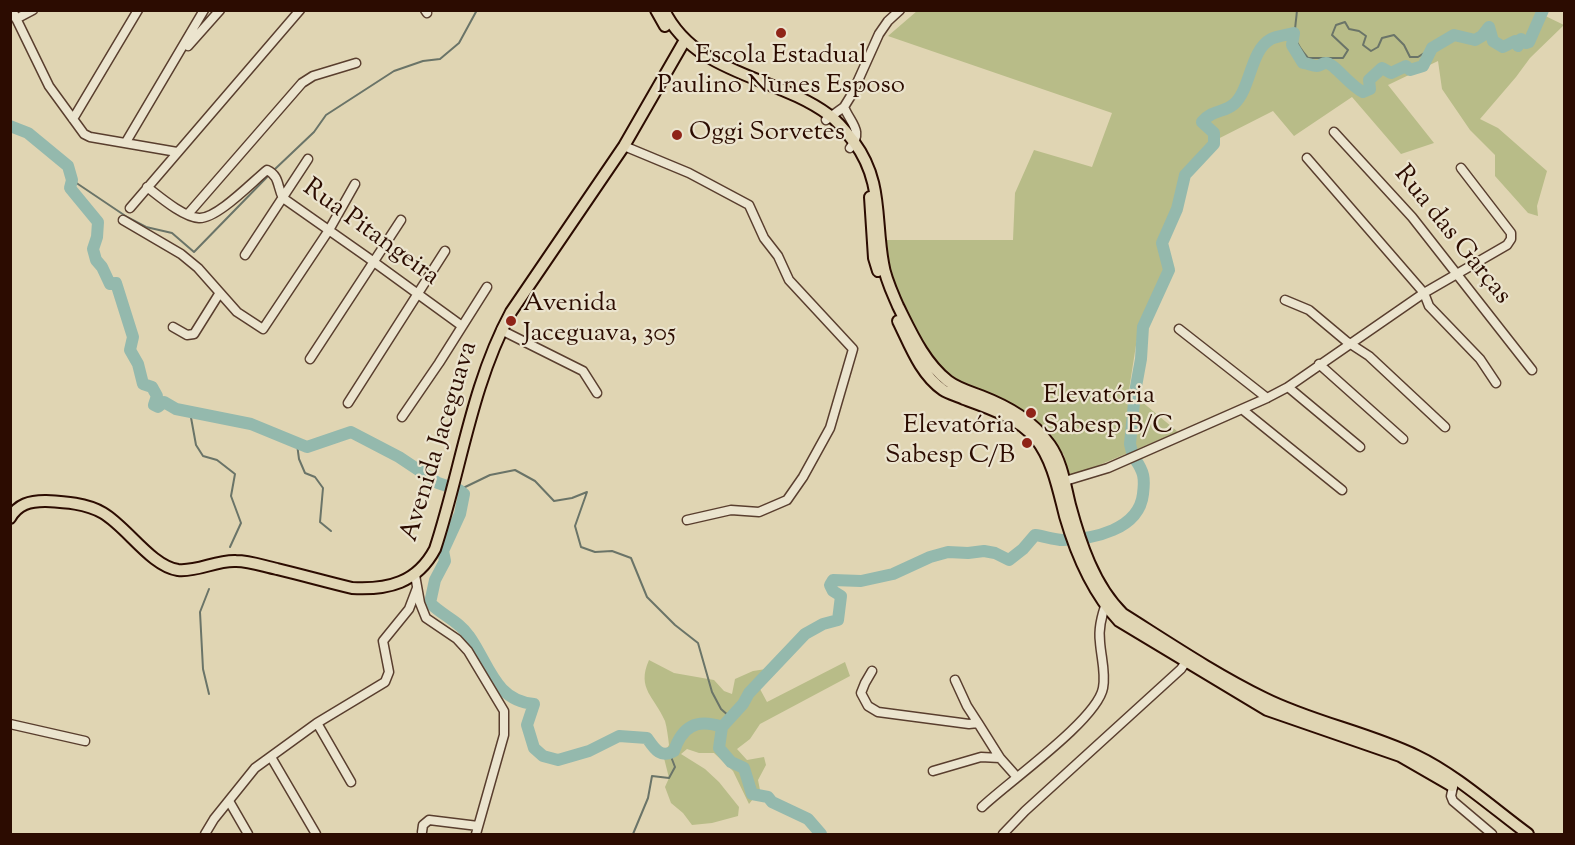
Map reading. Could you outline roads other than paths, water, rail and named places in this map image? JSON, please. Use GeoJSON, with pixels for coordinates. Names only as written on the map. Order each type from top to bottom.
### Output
{"type":"FeatureCollection","features":[{"type":"Feature","properties":{"kind":"main road"},"geometry":{"type":"LineString","coordinates":[[656,10],[672,36],[726,74],[829,118],[864,157],[874,182],[882,256],[887,279],[898,307],[924,355],[949,381],[1011,409],[1027,420],[1050,445],[1058,457],[1065,481],[1061,487],[1070,525]]}},
{"type":"Feature","properties":{"kind":"main road"},"geometry":{"type":"LineString","coordinates":[[664,10],[683,43]]}},
{"type":"Feature","properties":{"kind":"main road","name":"Avenida Jaceguava"},"geometry":{"type":"LineString","coordinates":[[10,518],[18,507],[30,502],[48,501],[88,507],[101,512],[119,524],[160,563],[177,570],[236,561],[365,589],[398,583],[416,575],[425,566],[435,549],[477,394],[501,330],[624,146],[683,43]]}},
{"type":"Feature","properties":{"kind":"main road"},"geometry":{"type":"LineString","coordinates":[[852,146],[868,186],[874,258],[881,281],[917,360],[931,379],[944,390],[988,408],[1034,436],[1060,480],[1065,481]]}},
{"type":"Feature","properties":{"kind":"main road"},"geometry":{"type":"LineString","coordinates":[[1049,460],[1070,525],[1106,602],[1267,710],[1400,756],[1453,787],[1517,834]]}},
{"type":"Feature","properties":{"kind":"main road"},"geometry":{"type":"LineString","coordinates":[[1188,659],[1282,706],[1428,761],[1528,834]]}},
{"type":"Feature","properties":{"kind":"street"},"geometry":{"type":"LineString","coordinates":[[33,10],[14,15],[49,86],[84,134],[90,137],[177,152]]}},
{"type":"Feature","properties":{"kind":"street"},"geometry":{"type":"LineString","coordinates":[[73,119],[138,10]]}},
{"type":"Feature","properties":{"kind":"street"},"geometry":{"type":"LineString","coordinates":[[126,142],[204,10]]}},
{"type":"Feature","properties":{"kind":"street"},"geometry":{"type":"LineString","coordinates":[[178,57],[220,10]]}},
{"type":"Feature","properties":{"kind":"street"},"geometry":{"type":"LineString","coordinates":[[130,208],[300,10]]}},
{"type":"Feature","properties":{"kind":"street"},"geometry":{"type":"LineString","coordinates":[[829,118],[844,107],[879,34],[900,10]]}},
{"type":"Feature","properties":{"kind":"street"},"geometry":{"type":"LineString","coordinates":[[147,187],[168,203],[188,214],[302,83],[313,76],[356,63]]}},
{"type":"Feature","properties":{"kind":"street"},"geometry":{"type":"LineString","coordinates":[[844,107],[856,129],[857,137],[852,146]]}},
{"type":"Feature","properties":{"kind":"street","name":"Rua das Garças"},"geometry":{"type":"LineString","coordinates":[[1334,132],[1412,217],[1532,370]]}},
{"type":"Feature","properties":{"kind":"street"},"geometry":{"type":"LineString","coordinates":[[624,146],[689,173],[748,205],[789,280],[852,350],[830,428],[803,477],[787,500],[759,512],[731,510],[687,520]]}},
{"type":"Feature","properties":{"kind":"street"},"geometry":{"type":"LineString","coordinates":[[1307,158],[1424,293],[1429,306],[1480,359],[1496,383]]}},
{"type":"Feature","properties":{"kind":"street"},"geometry":{"type":"LineString","coordinates":[[245,255],[308,159]]}},
{"type":"Feature","properties":{"kind":"street"},"geometry":{"type":"LineString","coordinates":[[1065,481],[1108,468],[1243,410],[1288,387],[1424,293],[1506,245],[1511,239],[1511,233],[1461,168]]}},
{"type":"Feature","properties":{"kind":"street","name":"Rua Pitangeira"},"geometry":{"type":"LineString","coordinates":[[188,214],[201,218],[216,213],[267,170],[277,177],[283,198],[462,326]]}},
{"type":"Feature","properties":{"kind":"street"},"geometry":{"type":"LineString","coordinates":[[123,220],[181,254],[198,268],[237,312],[260,328],[265,328],[355,184]]}},
{"type":"Feature","properties":{"kind":"street"},"geometry":{"type":"LineString","coordinates":[[310,359],[401,220]]}},
{"type":"Feature","properties":{"kind":"street"},"geometry":{"type":"LineString","coordinates":[[348,403],[445,251]]}},
{"type":"Feature","properties":{"kind":"street"},"geometry":{"type":"LineString","coordinates":[[402,417],[488,287]]}},
{"type":"Feature","properties":{"kind":"street"},"geometry":{"type":"LineString","coordinates":[[173,327],[188,335],[194,334],[219,294]]}},
{"type":"Feature","properties":{"kind":"street"},"geometry":{"type":"LineString","coordinates":[[1285,300],[1309,310],[1349,343],[1369,356],[1445,427]]}},
{"type":"Feature","properties":{"kind":"street"},"geometry":{"type":"LineString","coordinates":[[1179,328],[1267,398]]}},
{"type":"Feature","properties":{"kind":"street"},"geometry":{"type":"LineString","coordinates":[[501,330],[583,371],[597,393]]}},
{"type":"Feature","properties":{"kind":"street"},"geometry":{"type":"LineString","coordinates":[[1319,364],[1403,439]]}},
{"type":"Feature","properties":{"kind":"street"},"geometry":{"type":"LineString","coordinates":[[1288,387],[1360,447]]}},
{"type":"Feature","properties":{"kind":"street"},"geometry":{"type":"LineString","coordinates":[[1243,410],[1342,490]]}},
{"type":"Feature","properties":{"kind":"street"},"geometry":{"type":"LineString","coordinates":[[416,575],[422,611],[426,618],[457,639],[468,651],[504,711],[504,735],[477,830],[429,820],[423,825],[422,832]]}},
{"type":"Feature","properties":{"kind":"street"},"geometry":{"type":"LineString","coordinates":[[205,834],[255,768],[317,723],[384,682],[389,672],[383,641],[409,609],[417,588]]}},
{"type":"Feature","properties":{"kind":"street"},"geometry":{"type":"LineString","coordinates":[[982,807],[1016,776],[1050,750],[1100,700],[1104,687],[1104,673],[1100,632],[1106,602]]}},
{"type":"Feature","properties":{"kind":"street"},"geometry":{"type":"LineString","coordinates":[[1003,834],[1188,659]]}},
{"type":"Feature","properties":{"kind":"street"},"geometry":{"type":"LineString","coordinates":[[872,671],[861,693],[865,702],[873,710],[939,721],[978,723]]}},
{"type":"Feature","properties":{"kind":"street"},"geometry":{"type":"LineString","coordinates":[[955,680],[967,706],[1000,758],[1016,776]]}},
{"type":"Feature","properties":{"kind":"street"},"geometry":{"type":"LineString","coordinates":[[317,723],[351,782]]}},
{"type":"Feature","properties":{"kind":"street"},"geometry":{"type":"LineString","coordinates":[[10,724],[85,741]]}},
{"type":"Feature","properties":{"kind":"street"},"geometry":{"type":"LineString","coordinates":[[271,757],[316,834]]}},
{"type":"Feature","properties":{"kind":"street"},"geometry":{"type":"LineString","coordinates":[[933,771],[981,757],[1000,758]]}},
{"type":"Feature","properties":{"kind":"street"},"geometry":{"type":"LineString","coordinates":[[1453,787],[1451,796],[1457,807],[1492,834]]}},
{"type":"Feature","properties":{"kind":"street"},"geometry":{"type":"LineString","coordinates":[[229,801],[248,834]]}},
{"type":"Feature","properties":{"kind":"waterway"},"geometry":{"type":"LineString","coordinates":[[274,170],[314,132],[326,115],[394,71],[423,61],[440,59],[459,43],[477,10]]}},
{"type":"Feature","properties":{"kind":"waterway"},"geometry":{"type":"LineString","coordinates":[[1297,10],[1295,36],[1298,45],[1308,58],[1343,58],[1348,50],[1332,35],[1336,25],[1345,22],[1349,29],[1359,31],[1366,36],[1363,45],[1371,51],[1378,47],[1382,38],[1394,35],[1404,45],[1410,57],[1418,57],[1432,48]]}},
{"type":"Feature","properties":{"kind":"waterway"},"geometry":{"type":"LineString","coordinates":[[1132,452],[1130,444],[1143,327],[1169,270],[1162,243],[1177,209],[1185,175],[1214,144],[1214,133],[1202,122],[1210,115],[1230,107],[1240,97],[1264,44],[1273,38],[1294,33],[1292,45],[1303,63],[1317,66],[1329,64],[1363,92],[1370,89],[1369,80],[1382,68],[1391,73],[1406,66],[1410,70],[1423,66],[1432,48],[1454,35],[1475,40],[1482,36],[1489,27],[1493,41],[1503,47],[1515,41],[1518,46],[1521,39],[1526,43],[1529,42],[1543,10]]}},
{"type":"Feature","properties":{"kind":"waterway"},"geometry":{"type":"LineString","coordinates":[[10,126],[28,133],[68,166],[72,180],[70,188],[98,222],[93,249],[96,260],[110,284],[116,283],[133,337],[130,350],[138,364],[143,384],[152,387],[157,396],[154,405],[158,407],[164,402],[176,409],[251,424],[307,447],[351,432],[399,457],[438,483],[464,494],[460,514],[443,551],[445,561],[435,580],[430,603],[465,631],[502,689],[510,696],[534,704],[527,725],[534,748],[543,756],[558,760],[589,751],[619,736],[647,738],[658,751],[665,754],[674,751],[686,730],[697,724],[713,724],[722,727],[719,748],[731,762],[744,768],[752,794],[768,797],[772,802],[808,819],[821,834]]}},
{"type":"Feature","properties":{"kind":"waterway"},"geometry":{"type":"LineString","coordinates":[[72,180],[127,217],[146,227],[172,233],[194,252],[270,174]]}},
{"type":"Feature","properties":{"kind":"waterway"},"geometry":{"type":"LineString","coordinates":[[190,412],[196,445],[203,456],[217,460],[235,474],[231,496],[241,523],[230,547]]}},
{"type":"Feature","properties":{"kind":"waterway"},"geometry":{"type":"LineString","coordinates":[[297,444],[299,459],[305,473],[315,477],[323,488],[320,522],[331,531]]}},
{"type":"Feature","properties":{"kind":"waterway"},"geometry":{"type":"LineString","coordinates":[[722,727],[743,704],[749,693],[805,634],[823,624],[838,620],[841,596],[833,591],[830,585],[833,580],[861,581],[893,574],[930,557],[948,552],[984,551],[995,553],[1009,560],[1035,535],[1063,540],[1088,537],[1113,530],[1124,524],[1140,506],[1144,479],[1135,459]]}},
{"type":"Feature","properties":{"kind":"waterway"},"geometry":{"type":"LineString","coordinates":[[459,490],[490,475],[515,470],[535,481],[554,501],[572,498],[587,492],[575,526],[581,547],[595,552],[612,551],[631,558],[647,597],[675,625],[698,643],[712,692],[721,709],[730,717]]}},
{"type":"Feature","properties":{"kind":"waterway"},"geometry":{"type":"LineString","coordinates":[[209,589],[200,612],[203,669],[209,694]]}},
{"type":"Feature","properties":{"kind":"waterway"},"geometry":{"type":"LineString","coordinates":[[633,834],[648,798],[652,776],[669,778],[675,767],[670,754]]}},
{"type":"Feature","properties":{"kind":"place","name":"Escola Estadual Paulino Nunes Esposo"},"geometry":{"type":"Point","coordinates":[781,33]}},
{"type":"Feature","properties":{"kind":"place","name":"Oggi Sorvetes"},"geometry":{"type":"Point","coordinates":[677,135]}},
{"type":"Feature","properties":{"kind":"place","name":"Avenida Jaceguava, 305"},"geometry":{"type":"Point","coordinates":[511,321]}},
{"type":"Feature","properties":{"kind":"place","name":"Elevatória Sabesp B/C"},"geometry":{"type":"Point","coordinates":[1031,413]}},
{"type":"Feature","properties":{"kind":"place","name":"Elevatória Sabesp C/B"},"geometry":{"type":"Point","coordinates":[1027,443]}}]}
